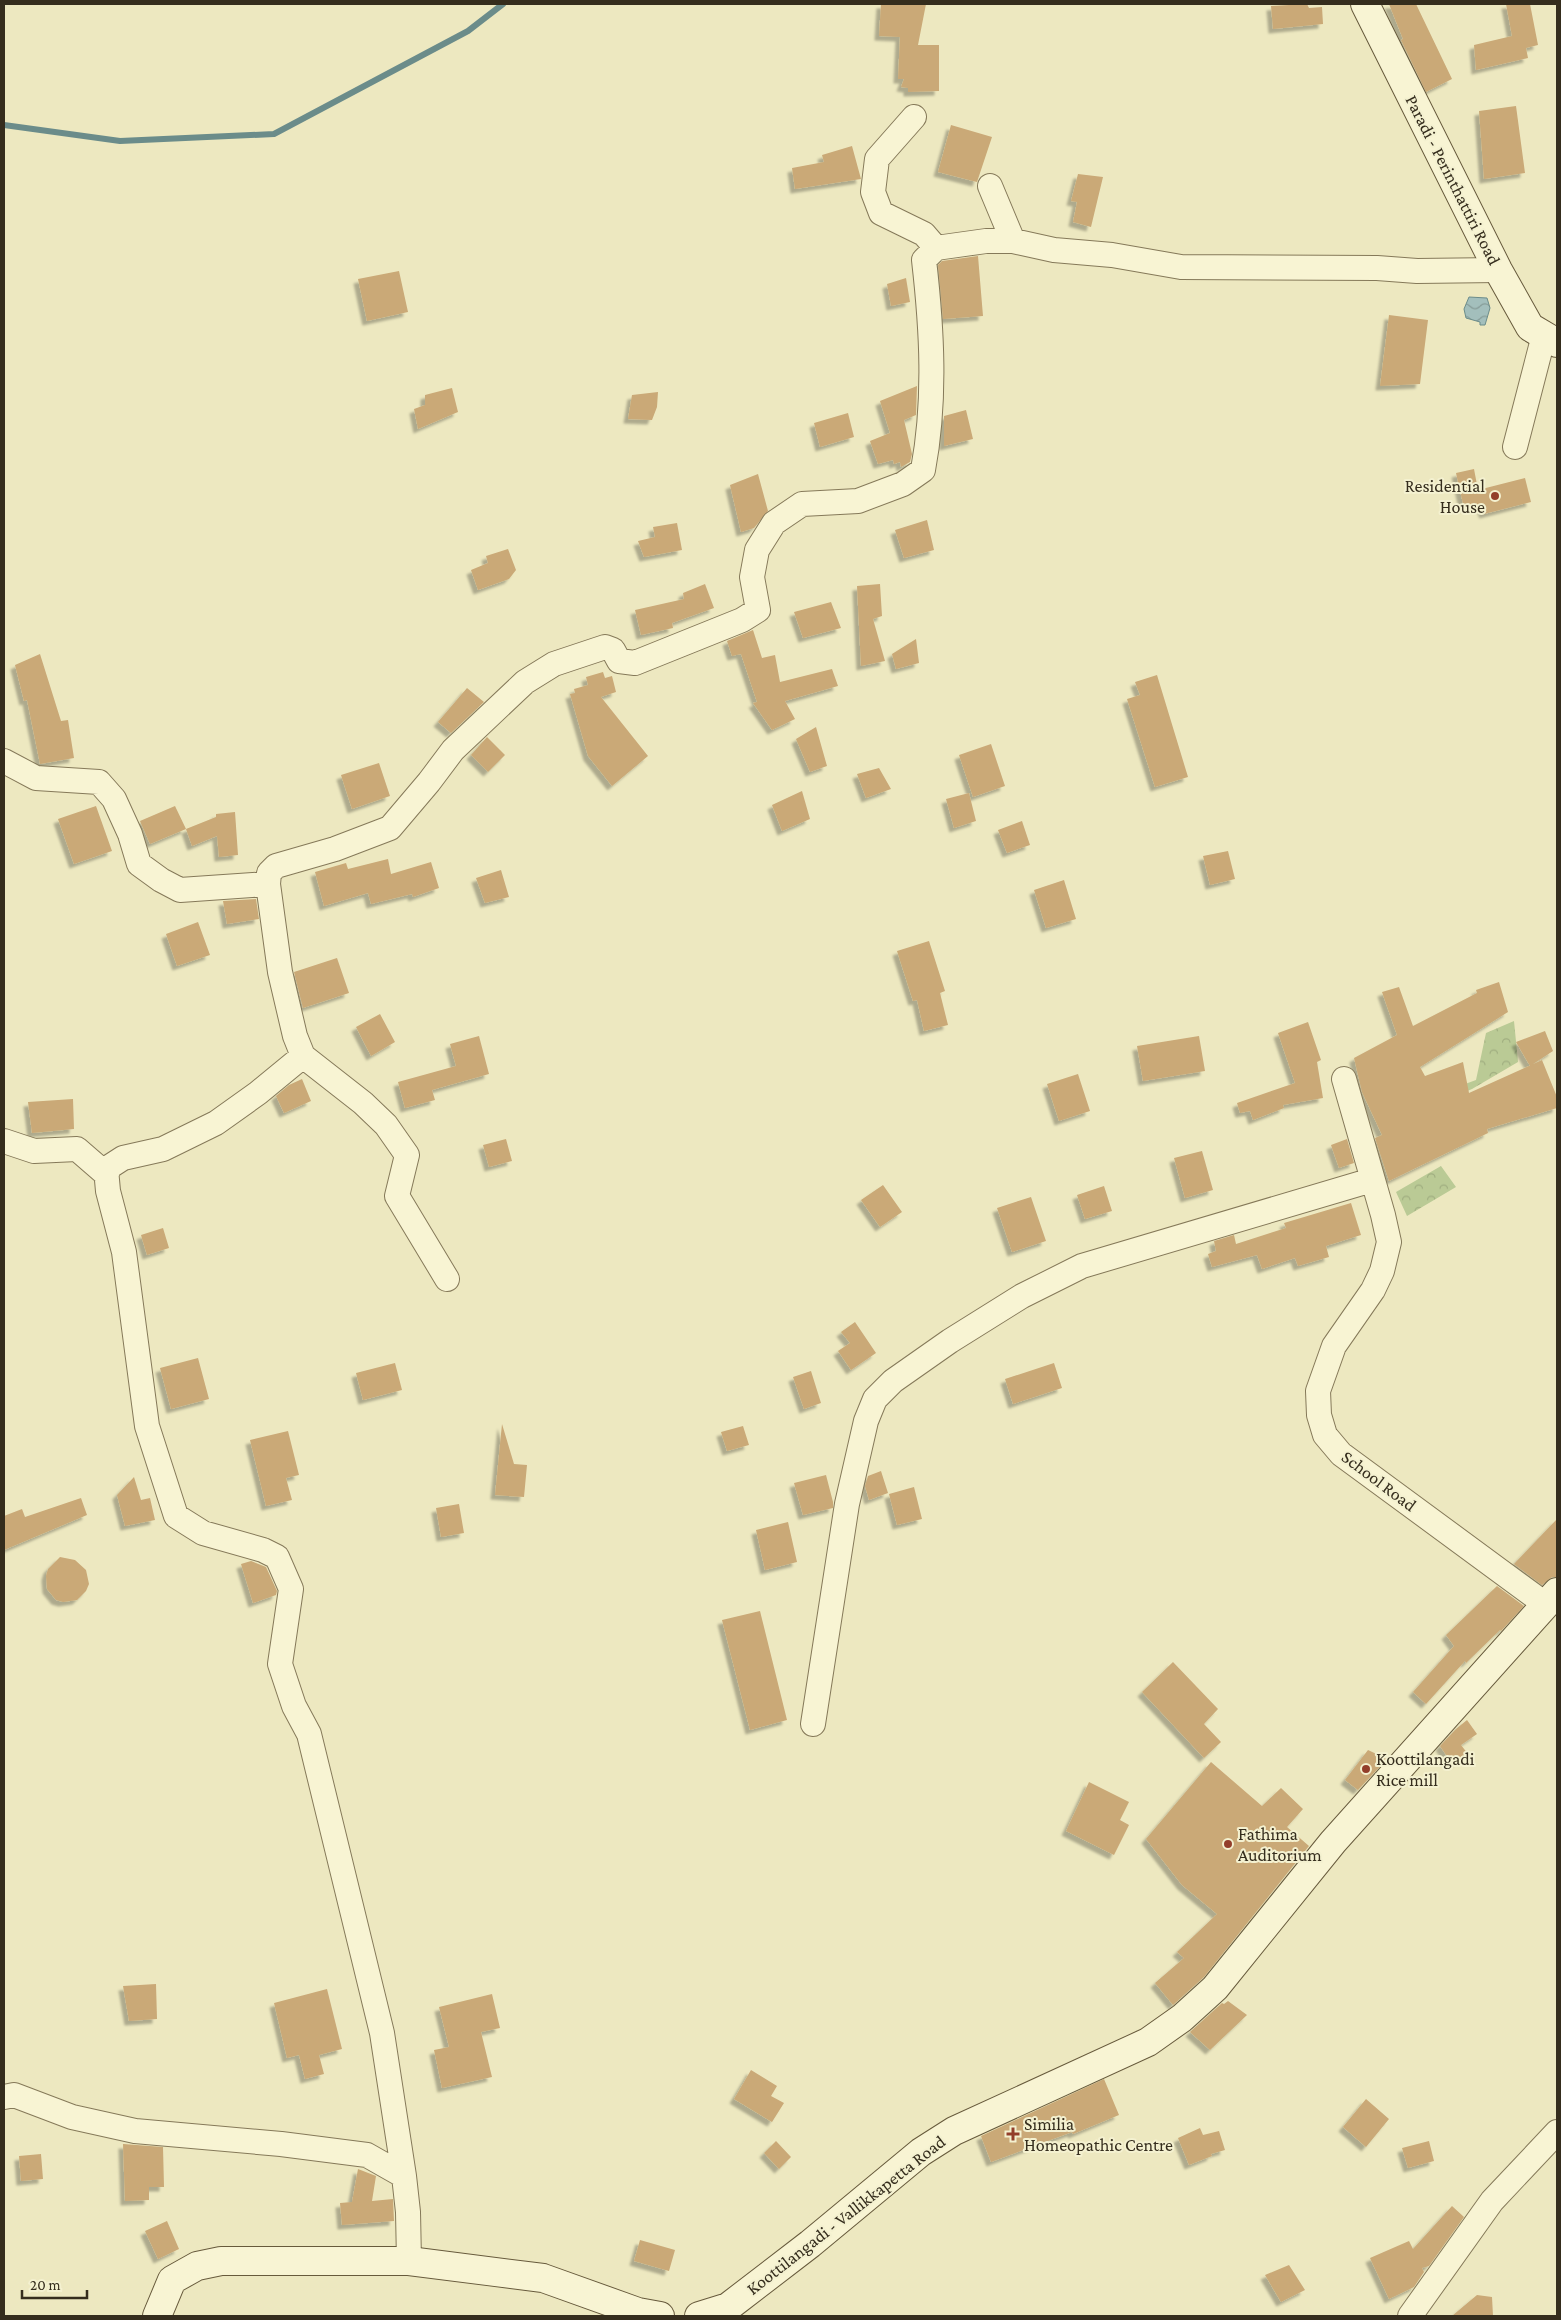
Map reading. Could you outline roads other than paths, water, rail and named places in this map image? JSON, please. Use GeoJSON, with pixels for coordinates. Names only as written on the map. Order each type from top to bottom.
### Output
{"type":"FeatureCollection","features":[{"type":"Feature","properties":{"kind":"main road","name":"Paradi - Perinthattiri Road"},"geometry":{"type":"LineString","coordinates":[[1365,4],[1498,270],[1530,327],[1551,339]]}},
{"type":"Feature","properties":{"kind":"main road","name":"Koottilangadi - Vallikkapetta Road"},"geometry":{"type":"LineString","coordinates":[[699,2316],[728,2307],[810,2244],[921,2152],[954,2131],[1148,2042],[1182,2018],[1215,1988],[1333,1842],[1551,1598]]}},
{"type":"Feature","properties":{"kind":"main road"},"geometry":{"type":"LineString","coordinates":[[157,2316],[172,2280],[197,2266],[221,2262],[410,2261],[542,2278],[638,2312],[660,2316]]}},
{"type":"Feature","properties":{"kind":"street"},"geometry":{"type":"LineString","coordinates":[[914,117],[877,159],[873,192],[881,213],[924,234],[936,248]]}},
{"type":"Feature","properties":{"kind":"street"},"geometry":{"type":"LineString","coordinates":[[990,186],[1013,241]]}},
{"type":"Feature","properties":{"kind":"street"},"geometry":{"type":"LineString","coordinates":[[446,1278],[397,1196],[407,1155],[386,1125],[363,1103],[303,1056],[295,1036],[280,972],[268,884],[269,873],[276,866],[335,850],[390,828],[453,750],[525,682],[554,664],[605,647],[612,650],[619,661],[635,663],[742,620],[758,610],[752,577],[757,550],[774,523],[802,504],[858,501],[903,484],[923,470],[928,444],[931,382],[931,324],[924,260],[936,248],[986,241],[1013,241],[1054,250],[1112,255],[1181,267],[1377,268],[1417,271],[1498,270]]}},
{"type":"Feature","properties":{"kind":"street"},"geometry":{"type":"LineString","coordinates":[[1514,447],[1551,339]]}},
{"type":"Feature","properties":{"kind":"street"},"geometry":{"type":"LineString","coordinates":[[4,761],[36,778],[99,782],[114,799],[130,834],[139,864],[161,880],[180,890],[268,884]]}},
{"type":"Feature","properties":{"kind":"street"},"geometry":{"type":"LineString","coordinates":[[303,1056],[258,1093],[216,1123],[163,1149],[123,1158],[106,1169],[108,1191],[124,1252],[147,1426],[176,1516],[203,1533],[263,1550],[277,1557],[291,1589],[280,1664],[294,1706],[309,1734],[382,2033],[404,2176],[410,2261]]}},
{"type":"Feature","properties":{"kind":"street","name":"School Road"},"geometry":{"type":"LineString","coordinates":[[1344,1079],[1389,1242],[1382,1271],[1373,1290],[1334,1346],[1318,1392],[1319,1416],[1325,1435],[1341,1454],[1551,1598]]}},
{"type":"Feature","properties":{"kind":"street"},"geometry":{"type":"LineString","coordinates":[[4,1141],[34,1151],[77,1149],[107,1175]]}},
{"type":"Feature","properties":{"kind":"street"},"geometry":{"type":"LineString","coordinates":[[813,1724],[847,1504],[866,1421],[875,1399],[893,1381],[950,1341],[1022,1296],[1082,1266],[1372,1180]]}},
{"type":"Feature","properties":{"kind":"street"},"geometry":{"type":"LineString","coordinates":[[4,2097],[14,2095],[72,2117],[135,2132],[281,2144],[366,2155],[404,2176]]}},
{"type":"Feature","properties":{"kind":"street"},"geometry":{"type":"LineString","coordinates":[[1410,2316],[1492,2202],[1557,2132]]}},
{"type":"Feature","properties":{"kind":"water"},"geometry":{"type":"Polygon","coordinates":[[[1469,297],[1487,298],[1490,308],[1485,325],[1480,325],[1480,322],[1466,318],[1464,309],[1469,297]]]}},
{"type":"Feature","properties":{"kind":"waterway"},"geometry":{"type":"LineString","coordinates":[[4,125],[120,141],[274,134],[468,31],[503,4]]}},
{"type":"Feature","properties":{"kind":"place","name":"Residential House"},"geometry":{"type":"Point","coordinates":[1495,496]}},
{"type":"Feature","properties":{"kind":"place","name":"Koottilangadi Rice mill"},"geometry":{"type":"Point","coordinates":[1366,1769]}},
{"type":"Feature","properties":{"kind":"place","name":"Fathima Auditorium"},"geometry":{"type":"Point","coordinates":[1228,1844]}},
{"type":"Feature","properties":{"kind":"place","name":"Similia Homeopathic Centre"},"geometry":{"type":"Point","coordinates":[1013,2134]}}]}
